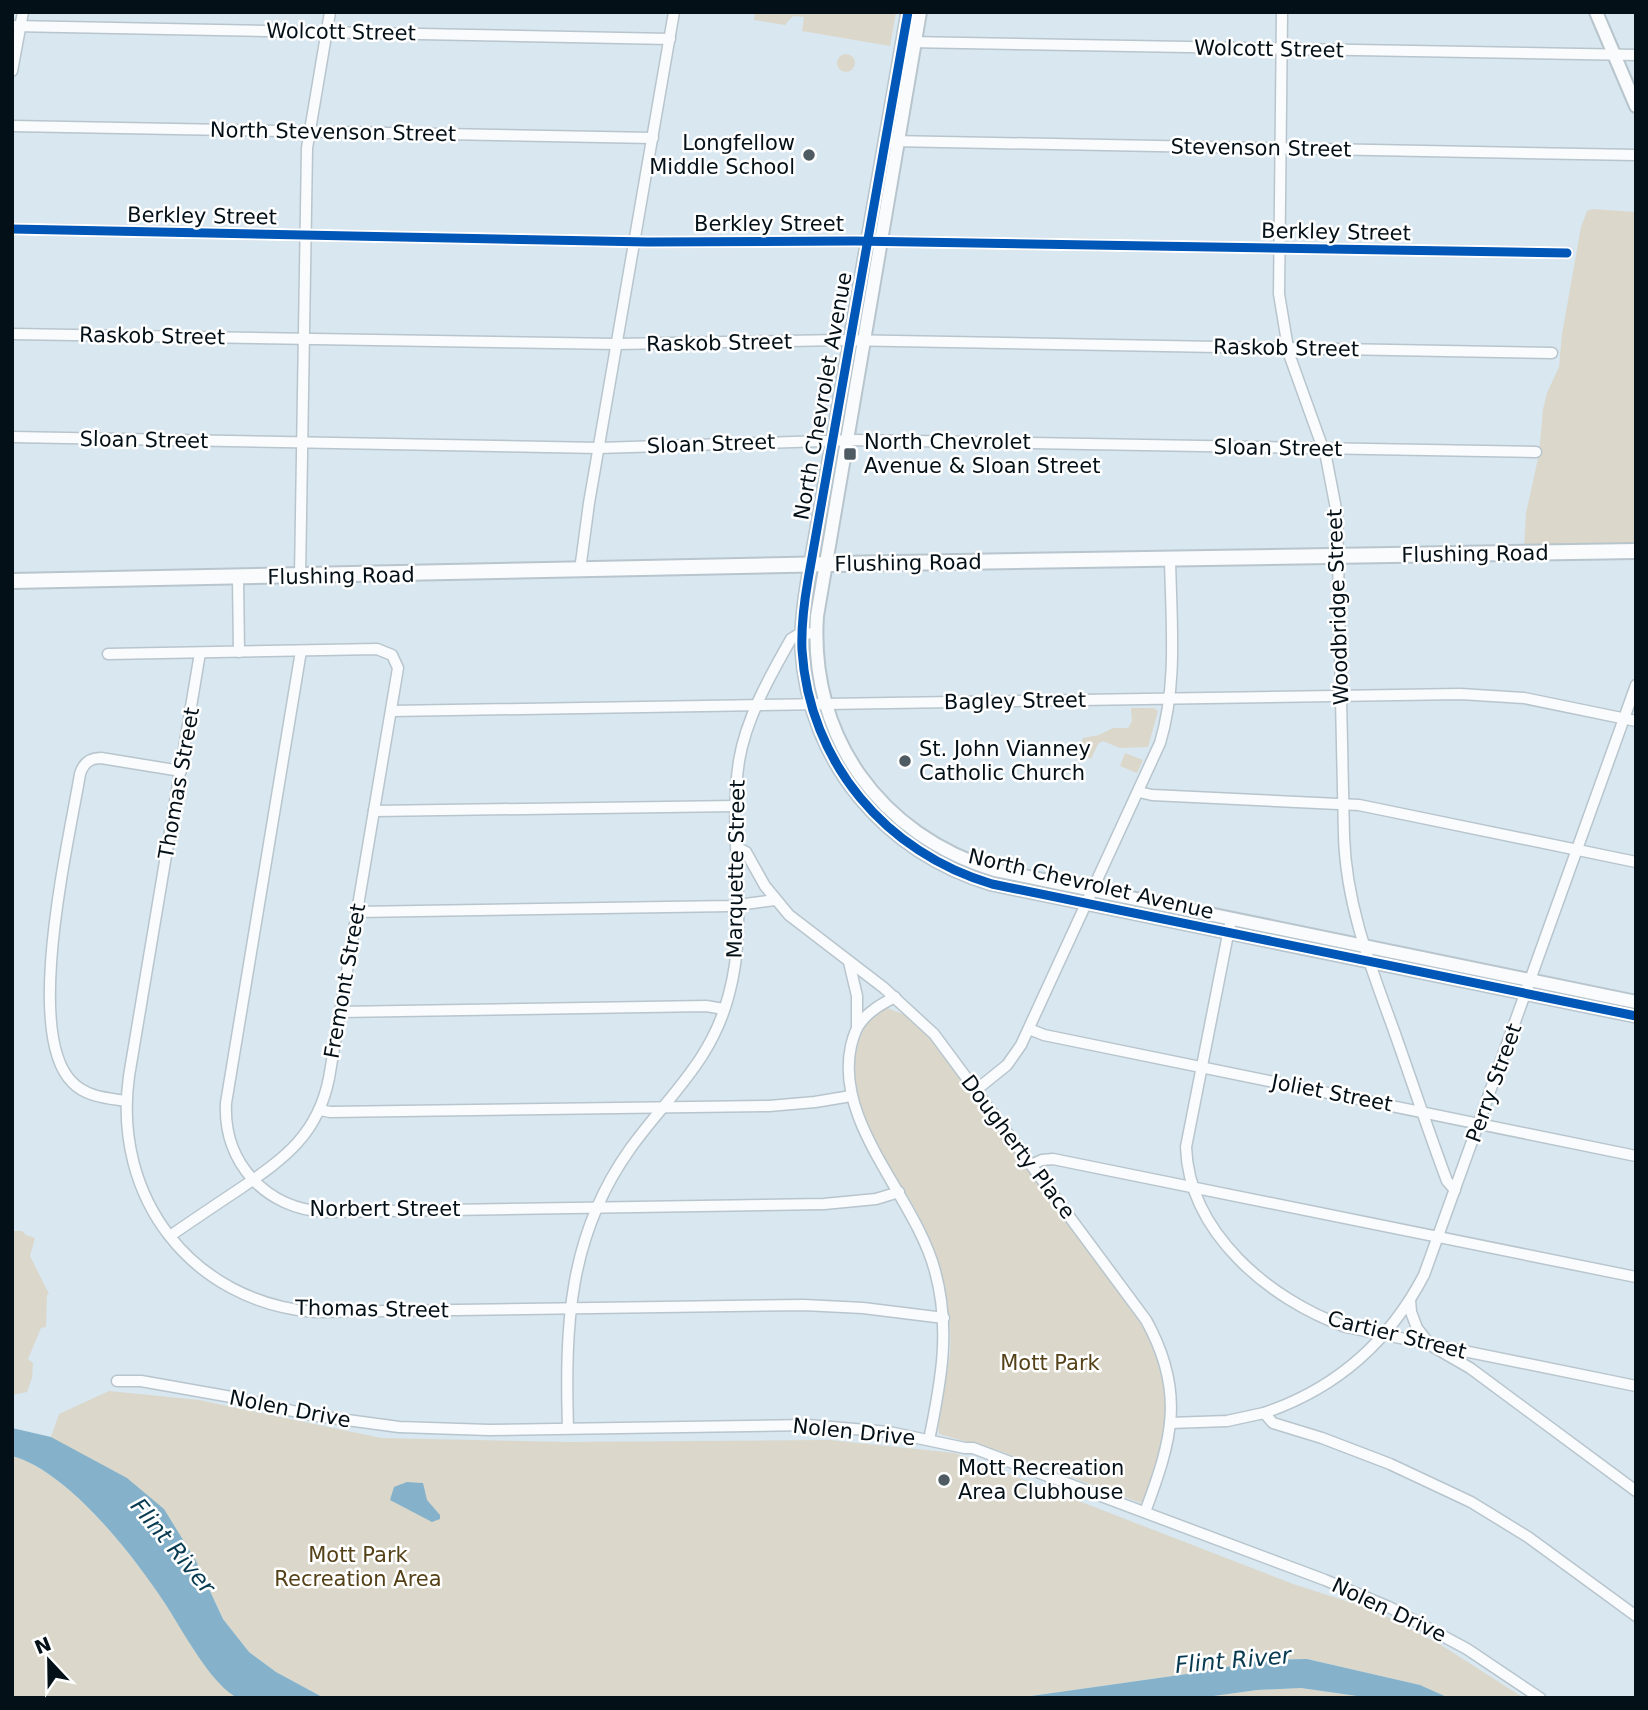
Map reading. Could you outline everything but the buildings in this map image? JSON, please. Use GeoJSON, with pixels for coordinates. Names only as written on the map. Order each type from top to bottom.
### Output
{"type":"FeatureCollection","features":[{"type":"Feature","properties":{"kind":"main road","name":"Flushing Road"},"geometry":{"type":"LineString","coordinates":[[12,581],[818,564],[1636,551]]}},
{"type":"Feature","properties":{"kind":"street"},"geometry":{"type":"LineString","coordinates":[[12,71],[16,26],[23,12]]}},
{"type":"Feature","properties":{"kind":"street"},"geometry":{"type":"LineString","coordinates":[[300,577],[307,148],[330,12]]}},
{"type":"Feature","properties":{"kind":"street"},"geometry":{"type":"LineString","coordinates":[[580,570],[674,12]]}},
{"type":"Feature","properties":{"kind":"street","name":"North Chevrolet Avenue"},"geometry":{"type":"LineString","coordinates":[[908,12],[909,42]]}},
{"type":"Feature","properties":{"kind":"street","name":"North Chevrolet Avenue"},"geometry":{"type":"LineString","coordinates":[[920,12],[909,42],[818,564],[802,634],[804,667],[811,705],[828,749],[853,790],[878,819],[921,853],[953,870],[981,880],[1636,1016]]}},
{"type":"Feature","properties":{"kind":"street","name":"Woodbridge Street"},"geometry":{"type":"LineString","coordinates":[[1282,12],[1278,248],[1280,306],[1287,348],[1324,449],[1335,497],[1339,556],[1343,804],[1348,883],[1368,961],[1447,1181],[1455,1190]]}},
{"type":"Feature","properties":{"kind":"street"},"geometry":{"type":"LineString","coordinates":[[1596,12],[1636,106]]}},
{"type":"Feature","properties":{"kind":"street","name":"Wolcott Street"},"geometry":{"type":"LineString","coordinates":[[16,26],[670,39]]}},
{"type":"Feature","properties":{"kind":"street","name":"Wolcott Street"},"geometry":{"type":"LineString","coordinates":[[909,42],[1636,55]]}},
{"type":"Feature","properties":{"kind":"street","name":"North Stevenson Street"},"geometry":{"type":"LineString","coordinates":[[12,126],[653,138]]}},
{"type":"Feature","properties":{"kind":"street","name":"Stevenson Street"},"geometry":{"type":"LineString","coordinates":[[891,141],[1636,155]]}},
{"type":"Feature","properties":{"kind":"street","name":"Berkley Street"},"geometry":{"type":"LineString","coordinates":[[12,229],[635,241],[874,241],[1567,253]]}},
{"type":"Feature","properties":{"kind":"street","name":"Raskob Street"},"geometry":{"type":"LineString","coordinates":[[12,334],[617,344],[857,341],[1552,353]]}},
{"type":"Feature","properties":{"kind":"street","name":"Sloan Street"},"geometry":{"type":"LineString","coordinates":[[12,438],[599,448],[839,440],[1536,452]]}},
{"type":"Feature","properties":{"kind":"street"},"geometry":{"type":"LineString","coordinates":[[976,1090],[1012,1060],[1029,1029],[1160,743],[1170,699],[1170,558]]}},
{"type":"Feature","properties":{"kind":"street","name":"North Chevrolet Avenue"},"geometry":{"type":"LineString","coordinates":[[818,564],[817,666],[825,704],[841,744],[864,782],[892,813],[928,841],[966,860],[995,870],[1636,1002]]}},
{"type":"Feature","properties":{"kind":"street"},"geometry":{"type":"LineString","coordinates":[[238,578],[239,652]]}},
{"type":"Feature","properties":{"kind":"street"},"geometry":{"type":"LineString","coordinates":[[802,634],[816,633]]}},
{"type":"Feature","properties":{"kind":"street","name":"Marquette Street"},"geometry":{"type":"LineString","coordinates":[[568,1428],[569,1308],[579,1259],[598,1208],[628,1152],[699,1063],[724,1009],[736,959],[736,806],[740,755],[757,706],[791,639],[802,634]]}},
{"type":"Feature","properties":{"kind":"street","name":"Fremont Street"},"geometry":{"type":"LineString","coordinates":[[170,1236],[292,1150],[320,1110],[328,1083],[398,672],[393,657],[377,649],[301,651]]}},
{"type":"Feature","properties":{"kind":"street"},"geometry":{"type":"LineString","coordinates":[[108,653],[301,651]]}},
{"type":"Feature","properties":{"kind":"street","name":"Norbert Street"},"geometry":{"type":"LineString","coordinates":[[301,651],[226,1098],[230,1140],[252,1180],[273,1197],[290,1206],[320,1212],[833,1203],[882,1198],[899,1192]]}},
{"type":"Feature","properties":{"kind":"street","name":"Thomas Street"},"geometry":{"type":"LineString","coordinates":[[200,653],[126,1101],[127,1133],[134,1169],[149,1204],[170,1236],[195,1264],[227,1286],[264,1302],[293,1309],[337,1312],[817,1305],[944,1318]]}},
{"type":"Feature","properties":{"kind":"street","name":"Perry Street"},"geometry":{"type":"LineString","coordinates":[[1170,1423],[1227,1421],[1264,1413],[1303,1397],[1336,1378],[1363,1357],[1410,1300],[1439,1238],[1636,685]]}},
{"type":"Feature","properties":{"kind":"street","name":"Bagley Street"},"geometry":{"type":"LineString","coordinates":[[392,711],[1341,695],[1499,695],[1636,721]]}},
{"type":"Feature","properties":{"kind":"street"},"geometry":{"type":"LineString","coordinates":[[126,1101],[92,1095],[79,1089],[63,1071],[55,1048],[50,991],[52,946],[80,774],[86,757],[181,771]]}},
{"type":"Feature","properties":{"kind":"street"},"geometry":{"type":"LineString","coordinates":[[1139,792],[1162,796],[1363,806],[1636,862]]}},
{"type":"Feature","properties":{"kind":"street"},"geometry":{"type":"LineString","coordinates":[[374,811],[736,806]]}},
{"type":"Feature","properties":{"kind":"street"},"geometry":{"type":"LineString","coordinates":[[921,853],[928,841]]}},
{"type":"Feature","properties":{"kind":"street","name":"Dougherty Place"},"geometry":{"type":"LineString","coordinates":[[738,848],[746,852],[775,900],[805,928],[895,997],[934,1034],[1149,1326],[1166,1371],[1170,1423],[1167,1449],[1145,1512]]}},
{"type":"Feature","properties":{"kind":"street"},"geometry":{"type":"LineString","coordinates":[[357,912],[738,905],[775,900]]}},
{"type":"Feature","properties":{"kind":"street","name":"Cartier Street"},"geometry":{"type":"LineString","coordinates":[[1231,919],[1186,1142],[1187,1164],[1194,1188],[1219,1235],[1248,1268],[1269,1286],[1320,1317],[1383,1336],[1636,1386]]}},
{"type":"Feature","properties":{"kind":"street"},"geometry":{"type":"LineString","coordinates":[[848,961],[857,996],[857,1027],[849,1064],[851,1096],[863,1129],[920,1230],[938,1280],[944,1318],[943,1363],[929,1440]]}},
{"type":"Feature","properties":{"kind":"street"},"geometry":{"type":"LineString","coordinates":[[857,1027],[870,1012],[895,997]]}},
{"type":"Feature","properties":{"kind":"street"},"geometry":{"type":"LineString","coordinates":[[340,1012],[706,1006],[724,1009]]}},
{"type":"Feature","properties":{"kind":"street","name":"Joliet Street"},"geometry":{"type":"LineString","coordinates":[[1029,1029],[1044,1035],[1636,1156]]}},
{"type":"Feature","properties":{"kind":"street"},"geometry":{"type":"LineString","coordinates":[[320,1110],[330,1112],[787,1105],[851,1096]]}},
{"type":"Feature","properties":{"kind":"street"},"geometry":{"type":"LineString","coordinates":[[1031,1165],[1039,1160],[1051,1159],[1636,1278]]}},
{"type":"Feature","properties":{"kind":"street"},"geometry":{"type":"LineString","coordinates":[[1410,1300],[1417,1328],[1430,1345],[1470,1368],[1636,1492]]}},
{"type":"Feature","properties":{"kind":"street","name":"Nolen Drive"},"geometry":{"type":"LineString","coordinates":[[117,1381],[141,1381],[237,1398],[310,1415],[399,1427],[459,1430],[808,1425],[867,1429],[973,1448],[1325,1580],[1389,1607],[1457,1643],[1540,1698]]}},
{"type":"Feature","properties":{"kind":"street"},"geometry":{"type":"LineString","coordinates":[[1264,1413],[1273,1423],[1391,1464],[1471,1502],[1528,1537],[1636,1616]]}},
{"type":"Feature","properties":{"kind":"green space"},"geometry":{"type":"Polygon","coordinates":[[[755,12],[896,12],[890,46],[802,31],[804,17],[793,16],[785,25],[754,20],[755,12]]]}},
{"type":"Feature","properties":{"kind":"green space"},"geometry":{"type":"Polygon","coordinates":[[[846,54],[852,57],[855,63],[852,69],[846,72],[840,69],[837,63],[840,57],[846,54]]]}},
{"type":"Feature","properties":{"kind":"green space"},"geometry":{"type":"Polygon","coordinates":[[[1592,209],[1636,212],[1636,544],[1524,546],[1526,513],[1539,454],[1543,409],[1559,367],[1562,334],[1581,227],[1587,211],[1592,209]]]}},
{"type":"Feature","properties":{"kind":"green space"},"geometry":{"type":"Polygon","coordinates":[[[1131,708],[1154,708],[1158,711],[1148,747],[1120,748],[1103,741],[1098,744],[1091,759],[1077,752],[1083,738],[1099,735],[1113,728],[1128,728],[1132,721],[1131,708]]]}},
{"type":"Feature","properties":{"kind":"green space"},"geometry":{"type":"Polygon","coordinates":[[[1125,753],[1143,760],[1137,773],[1120,766],[1125,753]]]}},
{"type":"Feature","properties":{"kind":"green space","name":"Mott Park"},"geometry":{"type":"Polygon","coordinates":[[[887,1008],[908,1016],[924,1031],[1112,1281],[1146,1333],[1157,1360],[1167,1414],[1159,1456],[1141,1503],[1000,1451],[939,1434],[940,1407],[950,1342],[943,1277],[923,1224],[864,1119],[854,1073],[857,1048],[866,1024],[887,1008]]]}},
{"type":"Feature","properties":{"kind":"green space"},"geometry":{"type":"Polygon","coordinates":[[[12,1228],[35,1238],[30,1256],[49,1294],[46,1327],[41,1328],[28,1359],[33,1363],[27,1392],[12,1395],[12,1228]]]}},
{"type":"Feature","properties":{"kind":"green space","name":"Mott Park Recreation Area"},"geometry":{"type":"Polygon","coordinates":[[[109,1391],[199,1400],[381,1438],[567,1442],[829,1440],[955,1453],[1293,1584],[1374,1610],[1438,1643],[1524,1698],[1449,1698],[1420,1685],[1307,1659],[1263,1660],[1201,1672],[1017,1698],[324,1698],[276,1672],[249,1652],[223,1619],[196,1561],[51,1437],[59,1414],[109,1391]]]}},
{"type":"Feature","properties":{"kind":"green space"},"geometry":{"type":"Polygon","coordinates":[[[12,1456],[55,1479],[77,1496],[97,1517],[135,1561],[206,1665],[239,1698],[12,1698],[12,1456]]]}},
{"type":"Feature","properties":{"kind":"green space"},"geometry":{"type":"Polygon","coordinates":[[[1301,1688],[1371,1698],[1199,1698],[1257,1690],[1301,1688]]]}},
{"type":"Feature","properties":{"kind":"water","name":"Flint River"},"geometry":{"type":"Polygon","coordinates":[[[12,1428],[51,1437],[127,1478],[164,1509],[196,1561],[223,1619],[249,1652],[276,1672],[324,1698],[244,1699],[229,1692],[218,1682],[187,1640],[135,1561],[97,1517],[77,1496],[55,1479],[12,1456],[12,1428]]]}},
{"type":"Feature","properties":{"kind":"water"},"geometry":{"type":"Polygon","coordinates":[[[407,1482],[423,1483],[427,1500],[440,1515],[440,1519],[432,1522],[390,1500],[394,1487],[407,1482]]]}},
{"type":"Feature","properties":{"kind":"water"},"geometry":{"type":"Polygon","coordinates":[[[1307,1659],[1420,1685],[1449,1698],[1371,1698],[1301,1688],[1257,1690],[1199,1698],[1017,1698],[1201,1672],[1263,1660],[1307,1659]]]}},
{"type":"Feature","properties":{"kind":"cycle path"},"geometry":{"type":"LineString","coordinates":[[908,12],[802,623],[802,650],[808,691],[820,729],[837,765],[860,797],[887,826],[919,850],[954,870],[992,884],[1636,1016]]}},
{"type":"Feature","properties":{"kind":"cycle path"},"geometry":{"type":"LineString","coordinates":[[12,229],[648,242],[855,241],[1567,253]]}},
{"type":"Feature","properties":{"kind":"place","name":"Longfellow Middle School"},"geometry":{"type":"Point","coordinates":[809,155]}},
{"type":"Feature","properties":{"kind":"place","name":"North Chevrolet Avenue & Sloan Street"},"geometry":{"type":"Point","coordinates":[850,454]}},
{"type":"Feature","properties":{"kind":"place","name":"St. John Vianney Catholic Church"},"geometry":{"type":"Point","coordinates":[905,761]}},
{"type":"Feature","properties":{"kind":"place","name":"Mott Recreation Area Clubhouse"},"geometry":{"type":"Point","coordinates":[944,1480]}}]}
